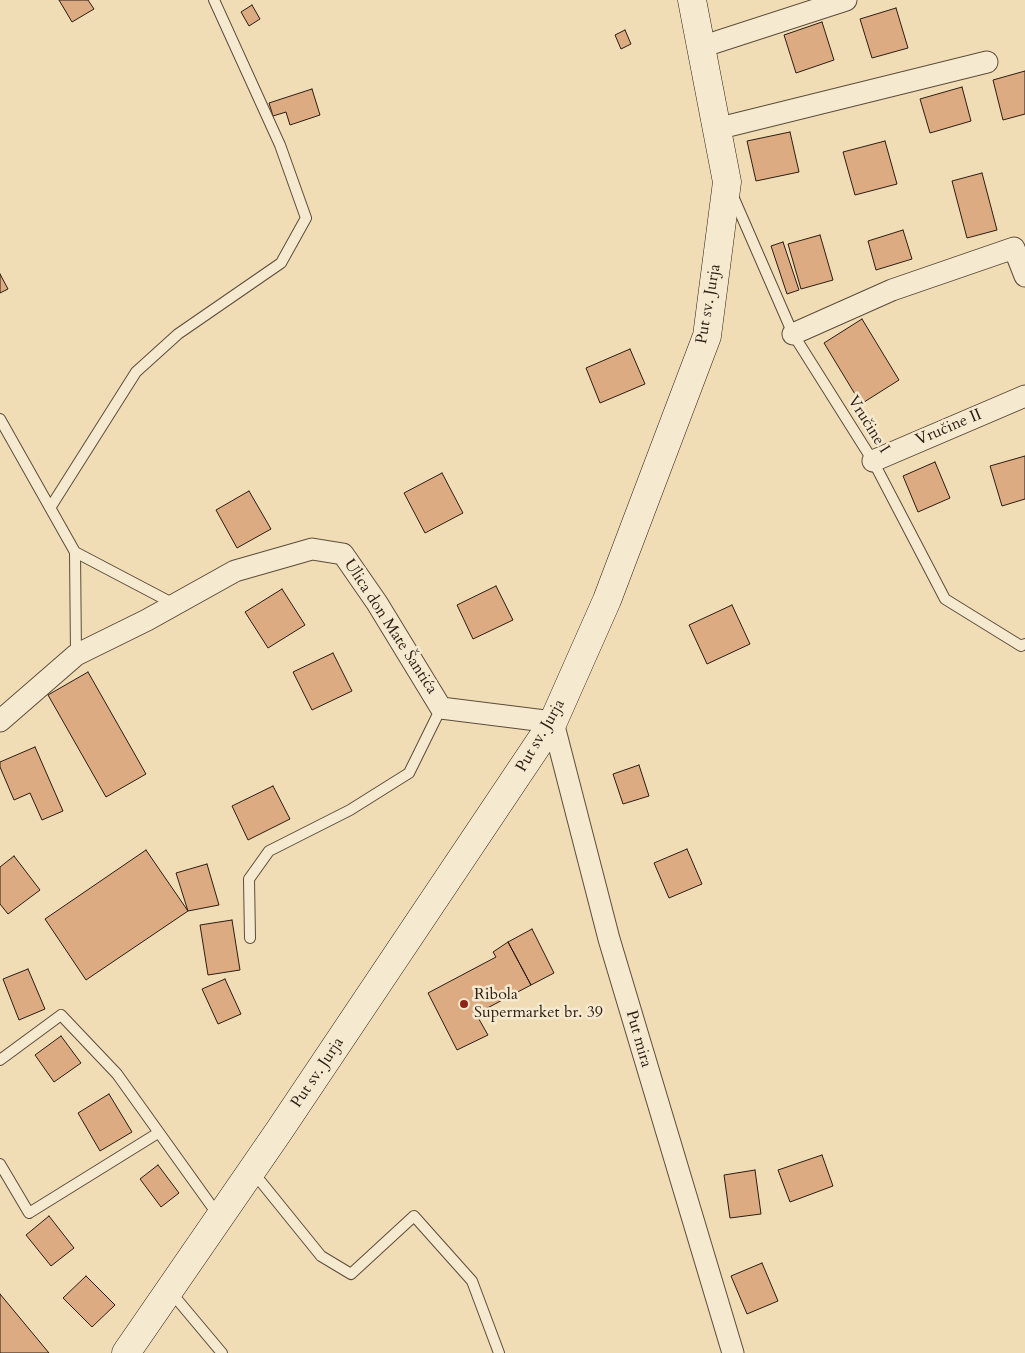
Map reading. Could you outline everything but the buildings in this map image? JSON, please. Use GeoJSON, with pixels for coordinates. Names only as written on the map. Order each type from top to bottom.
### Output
{"type":"FeatureCollection","features":[{"type":"Feature","properties":{"kind":"street","name":"Put sv. Jurja"},"geometry":{"type":"LineString","coordinates":[[126,1353],[356,1016],[553,722],[606,600],[706,336],[727,182],[692,0]]}},
{"type":"Feature","properties":{"kind":"street"},"geometry":{"type":"LineString","coordinates":[[701,47],[846,0]]}},
{"type":"Feature","properties":{"kind":"street"},"geometry":{"type":"LineString","coordinates":[[716,128],[987,62]]}},
{"type":"Feature","properties":{"kind":"street"},"geometry":{"type":"LineString","coordinates":[[793,334],[892,290],[1014,248],[1025,276]]}},
{"type":"Feature","properties":{"kind":"street","name":"Vručine II"},"geometry":{"type":"LineString","coordinates":[[872,461],[1025,396]]}},
{"type":"Feature","properties":{"kind":"street","name":"Ulica don Mate Šantića"},"geometry":{"type":"LineString","coordinates":[[0,720],[76,655],[236,571],[312,549],[343,554],[377,604],[441,708],[553,722]]}},
{"type":"Feature","properties":{"kind":"street","name":"Put mira"},"geometry":{"type":"LineString","coordinates":[[553,722],[608,939],[733,1353]]}},
{"type":"Feature","properties":{"kind":"lane"},"geometry":{"type":"LineString","coordinates":[[50,508],[136,372],[178,334],[281,263],[306,218],[280,146],[214,0]]}},
{"type":"Feature","properties":{"kind":"lane","name":"Vručine I"},"geometry":{"type":"LineString","coordinates":[[727,182],[793,334],[872,461],[946,599],[1021,646],[1025,644]]}},
{"type":"Feature","properties":{"kind":"lane"},"geometry":{"type":"LineString","coordinates":[[0,419],[75,552],[76,655]]}},
{"type":"Feature","properties":{"kind":"lane"},"geometry":{"type":"LineString","coordinates":[[75,552],[175,604]]}},
{"type":"Feature","properties":{"kind":"lane"},"geometry":{"type":"LineString","coordinates":[[250,938],[249,879],[269,851],[350,810],[409,773],[441,708]]}},
{"type":"Feature","properties":{"kind":"lane"},"geometry":{"type":"LineString","coordinates":[[0,1060],[61,1015],[117,1074],[219,1215]]}},
{"type":"Feature","properties":{"kind":"lane"},"geometry":{"type":"LineString","coordinates":[[0,1164],[28,1214],[158,1133]]}},
{"type":"Feature","properties":{"kind":"lane"},"geometry":{"type":"LineString","coordinates":[[251,1169],[321,1256],[351,1274],[414,1216],[472,1281],[499,1353]]}},
{"type":"Feature","properties":{"kind":"lane"},"geometry":{"type":"LineString","coordinates":[[170,1290],[222,1353]]}},
{"type":"Feature","properties":{"kind":"place","name":"Ribola Supermarket br. 39"},"geometry":{"type":"Point","coordinates":[464,1004]}}]}
